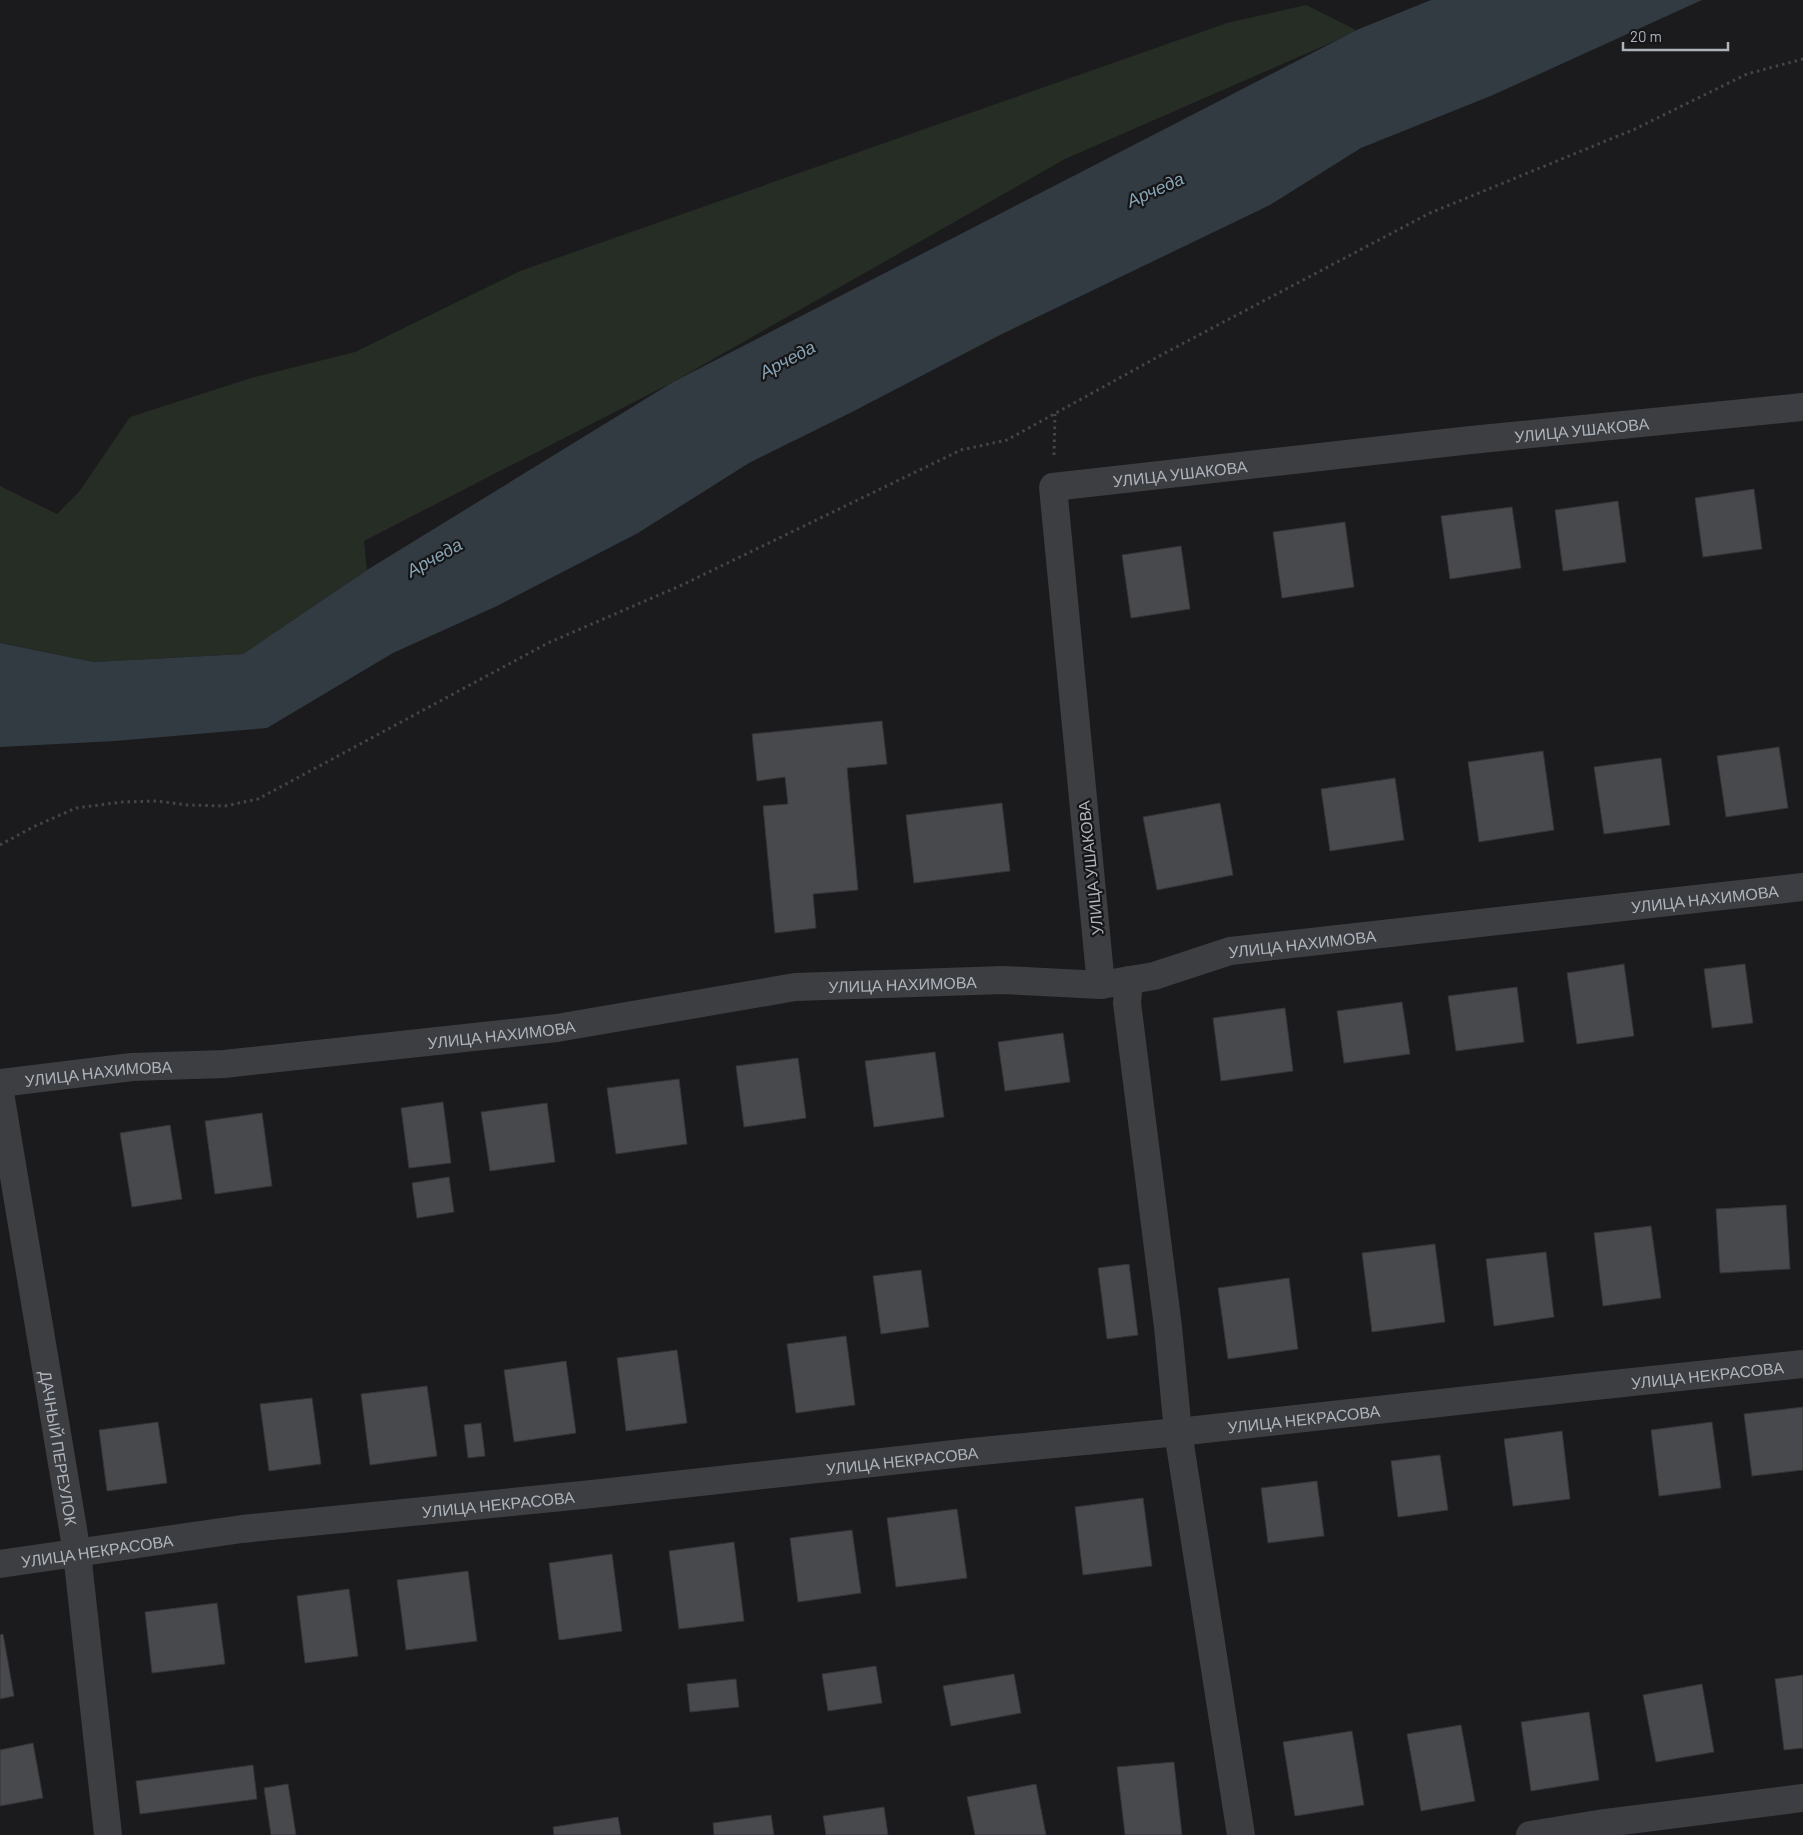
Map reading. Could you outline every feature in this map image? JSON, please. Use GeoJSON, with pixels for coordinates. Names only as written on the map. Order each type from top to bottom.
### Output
{"type":"FeatureCollection","features":[{"type":"Feature","properties":{"kind":"street","name":"УЛИЦА УШАКОВА"},"geometry":{"type":"LineString","coordinates":[[1101,984],[1053,487],[1471,440],[1803,407]]}},
{"type":"Feature","properties":{"kind":"street","name":"УЛИЦА НАХИМОВА"},"geometry":{"type":"LineString","coordinates":[[0,1083],[132,1067],[224,1064],[557,1028],[795,987],[1004,980],[1101,984],[1154,976],[1230,951],[1803,888]]}},
{"type":"Feature","properties":{"kind":"street"},"geometry":{"type":"LineString","coordinates":[[1129,980],[1127,1004],[1168,1327],[1178,1432],[1241,1835]]}},
{"type":"Feature","properties":{"kind":"street","name":"ДАЧНЫЙ ПЕРЕУЛОК"},"geometry":{"type":"LineString","coordinates":[[0,1093],[77,1553],[108,1835]]}},
{"type":"Feature","properties":{"kind":"street","name":"УЛИЦА НЕКРАСОВА"},"geometry":{"type":"LineString","coordinates":[[0,1564],[242,1529],[592,1494],[1803,1364]]}},
{"type":"Feature","properties":{"kind":"street"},"geometry":{"type":"LineString","coordinates":[[1530,1835],[1598,1824],[1803,1798]]}},
{"type":"Feature","properties":{"kind":"path"},"geometry":{"type":"LineString","coordinates":[[0,846],[33,827],[76,808],[122,802],[156,801],[188,805],[225,806],[258,799],[548,643],[682,585],[961,450],[1007,440],[1171,349],[1430,213],[1635,128],[1747,74],[1803,58]]}},
{"type":"Feature","properties":{"kind":"path"},"geometry":{"type":"LineString","coordinates":[[1053,487],[1056,414]]}},
{"type":"Feature","properties":{"kind":"shaded area"},"geometry":{"type":"Polygon","coordinates":[[[1306,5],[1358,31],[1065,159],[673,382],[364,541],[367,570],[243,654],[94,662],[0,643],[0,486],[57,514],[79,492],[130,417],[251,378],[355,352],[520,271],[1227,23],[1306,5]]]}},
{"type":"Feature","properties":{"kind":"water","name":"Арчеда"},"geometry":{"type":"Polygon","coordinates":[[[1431,0],[1702,0],[1493,95],[1361,148],[1270,205],[1000,335],[749,463],[638,533],[497,606],[393,653],[267,728],[115,741],[0,747],[0,643],[94,662],[243,654],[367,570],[673,382],[1359,29],[1431,0]]]}},
{"type":"Feature","properties":{"kind":"building"},"geometry":{"type":"Polygon","coordinates":[[[1754,489],[1762,549],[1703,557],[1695,498],[1754,489]]]}},
{"type":"Feature","properties":{"kind":"building"},"geometry":{"type":"Polygon","coordinates":[[[1618,501],[1626,562],[1563,571],[1555,510],[1618,501]]]}},
{"type":"Feature","properties":{"kind":"building"},"geometry":{"type":"Polygon","coordinates":[[[1512,507],[1521,568],[1450,579],[1441,516],[1512,507]]]}},
{"type":"Feature","properties":{"kind":"building"},"geometry":{"type":"Polygon","coordinates":[[[1345,522],[1354,587],[1282,598],[1273,532],[1345,522]]]}},
{"type":"Feature","properties":{"kind":"building"},"geometry":{"type":"Polygon","coordinates":[[[1181,546],[1190,609],[1131,618],[1122,555],[1181,546]]]}},
{"type":"Feature","properties":{"kind":"building"},"geometry":{"type":"Polygon","coordinates":[[[882,721],[887,764],[847,768],[858,890],[813,894],[816,928],[775,933],[763,806],[788,804],[785,777],[757,781],[752,734],[882,721]]]}},
{"type":"Feature","properties":{"kind":"building"},"geometry":{"type":"Polygon","coordinates":[[[1779,747],[1788,808],[1726,817],[1717,756],[1779,747]]]}},
{"type":"Feature","properties":{"kind":"building"},"geometry":{"type":"Polygon","coordinates":[[[1543,751],[1554,830],[1479,842],[1468,762],[1543,751]]]}},
{"type":"Feature","properties":{"kind":"building"},"geometry":{"type":"Polygon","coordinates":[[[1661,758],[1670,825],[1604,834],[1594,767],[1661,758]]]}},
{"type":"Feature","properties":{"kind":"building"},"geometry":{"type":"Polygon","coordinates":[[[1395,778],[1404,840],[1330,851],[1321,789],[1395,778]]]}},
{"type":"Feature","properties":{"kind":"building"},"geometry":{"type":"Polygon","coordinates":[[[1002,803],[1010,871],[914,883],[906,815],[1002,803]]]}},
{"type":"Feature","properties":{"kind":"building"},"geometry":{"type":"Polygon","coordinates":[[[1220,803],[1233,875],[1157,890],[1143,817],[1220,803]]]}},
{"type":"Feature","properties":{"kind":"building"},"geometry":{"type":"Polygon","coordinates":[[[1624,964],[1634,1036],[1577,1044],[1567,973],[1624,964]]]}},
{"type":"Feature","properties":{"kind":"building"},"geometry":{"type":"Polygon","coordinates":[[[1745,964],[1753,1023],[1712,1028],[1704,969],[1745,964]]]}},
{"type":"Feature","properties":{"kind":"building"},"geometry":{"type":"Polygon","coordinates":[[[1517,987],[1524,1042],[1456,1051],[1448,996],[1517,987]]]}},
{"type":"Feature","properties":{"kind":"building"},"geometry":{"type":"Polygon","coordinates":[[[1402,1002],[1410,1054],[1344,1063],[1337,1011],[1402,1002]]]}},
{"type":"Feature","properties":{"kind":"building"},"geometry":{"type":"Polygon","coordinates":[[[1285,1008],[1293,1071],[1221,1081],[1213,1018],[1285,1008]]]}},
{"type":"Feature","properties":{"kind":"building"},"geometry":{"type":"Polygon","coordinates":[[[1063,1033],[1070,1082],[1005,1091],[998,1042],[1063,1033]]]}},
{"type":"Feature","properties":{"kind":"building"},"geometry":{"type":"Polygon","coordinates":[[[935,1052],[944,1117],[874,1127],[865,1061],[935,1052]]]}},
{"type":"Feature","properties":{"kind":"building"},"geometry":{"type":"Polygon","coordinates":[[[798,1058],[806,1118],[744,1127],[736,1066],[798,1058]]]}},
{"type":"Feature","properties":{"kind":"building"},"geometry":{"type":"Polygon","coordinates":[[[679,1079],[687,1144],[616,1154],[607,1088],[679,1079]]]}},
{"type":"Feature","properties":{"kind":"building"},"geometry":{"type":"Polygon","coordinates":[[[443,1102],[451,1163],[409,1168],[401,1108],[443,1102]]]}},
{"type":"Feature","properties":{"kind":"building"},"geometry":{"type":"Polygon","coordinates":[[[547,1103],[555,1162],[490,1171],[481,1112],[547,1103]]]}},
{"type":"Feature","properties":{"kind":"building"},"geometry":{"type":"Polygon","coordinates":[[[262,1113],[272,1186],[215,1194],[205,1121],[262,1113]]]}},
{"type":"Feature","properties":{"kind":"building"},"geometry":{"type":"Polygon","coordinates":[[[170,1125],[182,1199],[132,1207],[120,1133],[170,1125]]]}},
{"type":"Feature","properties":{"kind":"building"},"geometry":{"type":"Polygon","coordinates":[[[449,1177],[454,1212],[417,1218],[412,1183],[449,1177]]]}},
{"type":"Feature","properties":{"kind":"building"},"geometry":{"type":"Polygon","coordinates":[[[1786,1205],[1790,1269],[1720,1273],[1716,1209],[1786,1205]]]}},
{"type":"Feature","properties":{"kind":"building"},"geometry":{"type":"Polygon","coordinates":[[[1651,1226],[1661,1298],[1603,1306],[1594,1233],[1651,1226]]]}},
{"type":"Feature","properties":{"kind":"building"},"geometry":{"type":"Polygon","coordinates":[[[1435,1244],[1445,1322],[1372,1332],[1362,1253],[1435,1244]]]}},
{"type":"Feature","properties":{"kind":"building"},"geometry":{"type":"Polygon","coordinates":[[[1546,1252],[1554,1317],[1494,1326],[1486,1259],[1546,1252]]]}},
{"type":"Feature","properties":{"kind":"building"},"geometry":{"type":"Polygon","coordinates":[[[1129,1264],[1138,1335],[1107,1339],[1098,1268],[1129,1264]]]}},
{"type":"Feature","properties":{"kind":"building"},"geometry":{"type":"Polygon","coordinates":[[[921,1270],[929,1327],[881,1334],[873,1276],[921,1270]]]}},
{"type":"Feature","properties":{"kind":"building"},"geometry":{"type":"Polygon","coordinates":[[[1289,1278],[1298,1349],[1228,1359],[1218,1288],[1289,1278]]]}},
{"type":"Feature","properties":{"kind":"building"},"geometry":{"type":"Polygon","coordinates":[[[846,1336],[855,1405],[796,1413],[787,1344],[846,1336]]]}},
{"type":"Feature","properties":{"kind":"building"},"geometry":{"type":"Polygon","coordinates":[[[677,1350],[687,1423],[626,1431],[617,1358],[677,1350]]]}},
{"type":"Feature","properties":{"kind":"building"},"geometry":{"type":"Polygon","coordinates":[[[566,1361],[576,1433],[514,1442],[504,1370],[566,1361]]]}},
{"type":"Feature","properties":{"kind":"building"},"geometry":{"type":"Polygon","coordinates":[[[427,1386],[437,1456],[370,1465],[361,1394],[427,1386]]]}},
{"type":"Feature","properties":{"kind":"building"},"geometry":{"type":"Polygon","coordinates":[[[312,1398],[321,1464],[269,1471],[260,1404],[312,1398]]]}},
{"type":"Feature","properties":{"kind":"building"},"geometry":{"type":"Polygon","coordinates":[[[1803,1407],[1803,1470],[1752,1476],[1744,1414],[1803,1407]]]}},
{"type":"Feature","properties":{"kind":"building"},"geometry":{"type":"Polygon","coordinates":[[[158,1422],[167,1483],[107,1491],[99,1430],[158,1422]]]}},
{"type":"Feature","properties":{"kind":"building"},"geometry":{"type":"Polygon","coordinates":[[[1712,1422],[1721,1488],[1659,1496],[1651,1430],[1712,1422]]]}},
{"type":"Feature","properties":{"kind":"building"},"geometry":{"type":"Polygon","coordinates":[[[481,1423],[485,1456],[468,1458],[464,1425],[481,1423]]]}},
{"type":"Feature","properties":{"kind":"building"},"geometry":{"type":"Polygon","coordinates":[[[1562,1431],[1570,1499],[1513,1506],[1504,1439],[1562,1431]]]}},
{"type":"Feature","properties":{"kind":"building"},"geometry":{"type":"Polygon","coordinates":[[[1440,1455],[1448,1510],[1398,1517],[1391,1461],[1440,1455]]]}},
{"type":"Feature","properties":{"kind":"building"},"geometry":{"type":"Polygon","coordinates":[[[1317,1481],[1324,1536],[1268,1543],[1261,1488],[1317,1481]]]}},
{"type":"Feature","properties":{"kind":"building"},"geometry":{"type":"Polygon","coordinates":[[[1143,1498],[1152,1566],[1083,1575],[1075,1507],[1143,1498]]]}},
{"type":"Feature","properties":{"kind":"building"},"geometry":{"type":"Polygon","coordinates":[[[957,1509],[967,1578],[896,1587],[887,1518],[957,1509]]]}},
{"type":"Feature","properties":{"kind":"building"},"geometry":{"type":"Polygon","coordinates":[[[852,1530],[861,1593],[798,1602],[790,1538],[852,1530]]]}},
{"type":"Feature","properties":{"kind":"building"},"geometry":{"type":"Polygon","coordinates":[[[734,1542],[744,1621],[679,1629],[669,1551],[734,1542]]]}},
{"type":"Feature","properties":{"kind":"building"},"geometry":{"type":"Polygon","coordinates":[[[612,1554],[622,1631],[559,1640],[549,1563],[612,1554]]]}},
{"type":"Feature","properties":{"kind":"building"},"geometry":{"type":"Polygon","coordinates":[[[468,1571],[477,1641],[406,1650],[397,1580],[468,1571]]]}},
{"type":"Feature","properties":{"kind":"building"},"geometry":{"type":"Polygon","coordinates":[[[349,1589],[358,1656],[305,1663],[297,1596],[349,1589]]]}},
{"type":"Feature","properties":{"kind":"building"},"geometry":{"type":"Polygon","coordinates":[[[217,1603],[225,1664],[152,1673],[145,1612],[217,1603]]]}},
{"type":"Feature","properties":{"kind":"building"},"geometry":{"type":"Polygon","coordinates":[[[3,1634],[14,1696],[0,1699],[0,1635],[3,1634]]]}},
{"type":"Feature","properties":{"kind":"building"},"geometry":{"type":"Polygon","coordinates":[[[876,1666],[882,1703],[828,1711],[822,1674],[876,1666]]]}},
{"type":"Feature","properties":{"kind":"building"},"geometry":{"type":"Polygon","coordinates":[[[1014,1674],[1021,1713],[951,1726],[943,1686],[1014,1674]]]}},
{"type":"Feature","properties":{"kind":"building"},"geometry":{"type":"Polygon","coordinates":[[[1803,1675],[1803,1748],[1784,1750],[1775,1679],[1803,1675]]]}},
{"type":"Feature","properties":{"kind":"building"},"geometry":{"type":"Polygon","coordinates":[[[736,1679],[739,1707],[690,1712],[687,1684],[736,1679]]]}},
{"type":"Feature","properties":{"kind":"building"},"geometry":{"type":"Polygon","coordinates":[[[1702,1684],[1714,1752],[1656,1762],[1643,1695],[1702,1684]]]}},
{"type":"Feature","properties":{"kind":"building"},"geometry":{"type":"Polygon","coordinates":[[[1589,1712],[1599,1780],[1531,1791],[1521,1722],[1589,1712]]]}},
{"type":"Feature","properties":{"kind":"building"},"geometry":{"type":"Polygon","coordinates":[[[1461,1725],[1475,1801],[1421,1811],[1407,1734],[1461,1725]]]}},
{"type":"Feature","properties":{"kind":"building"},"geometry":{"type":"Polygon","coordinates":[[[1352,1731],[1364,1805],[1295,1816],[1283,1742],[1352,1731]]]}},
{"type":"Feature","properties":{"kind":"building"},"geometry":{"type":"Polygon","coordinates":[[[33,1743],[43,1798],[0,1806],[0,1750],[33,1743]]]}},
{"type":"Feature","properties":{"kind":"building"},"geometry":{"type":"Polygon","coordinates":[[[1174,1762],[1182,1835],[1125,1835],[1117,1767],[1174,1762]]]}},
{"type":"Feature","properties":{"kind":"building"},"geometry":{"type":"Polygon","coordinates":[[[253,1765],[257,1799],[140,1814],[136,1781],[253,1765]]]}},
{"type":"Feature","properties":{"kind":"building"},"geometry":{"type":"Polygon","coordinates":[[[288,1784],[296,1835],[271,1835],[264,1788],[288,1784]]]}},
{"type":"Feature","properties":{"kind":"building"},"geometry":{"type":"Polygon","coordinates":[[[1036,1784],[1046,1835],[975,1835],[967,1797],[1036,1784]]]}},
{"type":"Feature","properties":{"kind":"building"},"geometry":{"type":"Polygon","coordinates":[[[884,1807],[888,1835],[826,1835],[823,1816],[884,1807]]]}},
{"type":"Feature","properties":{"kind":"building"},"geometry":{"type":"Polygon","coordinates":[[[771,1815],[774,1835],[714,1835],[713,1823],[771,1815]]]}},
{"type":"Feature","properties":{"kind":"building"},"geometry":{"type":"Polygon","coordinates":[[[618,1817],[621,1835],[554,1835],[553,1827],[618,1817]]]}}]}
